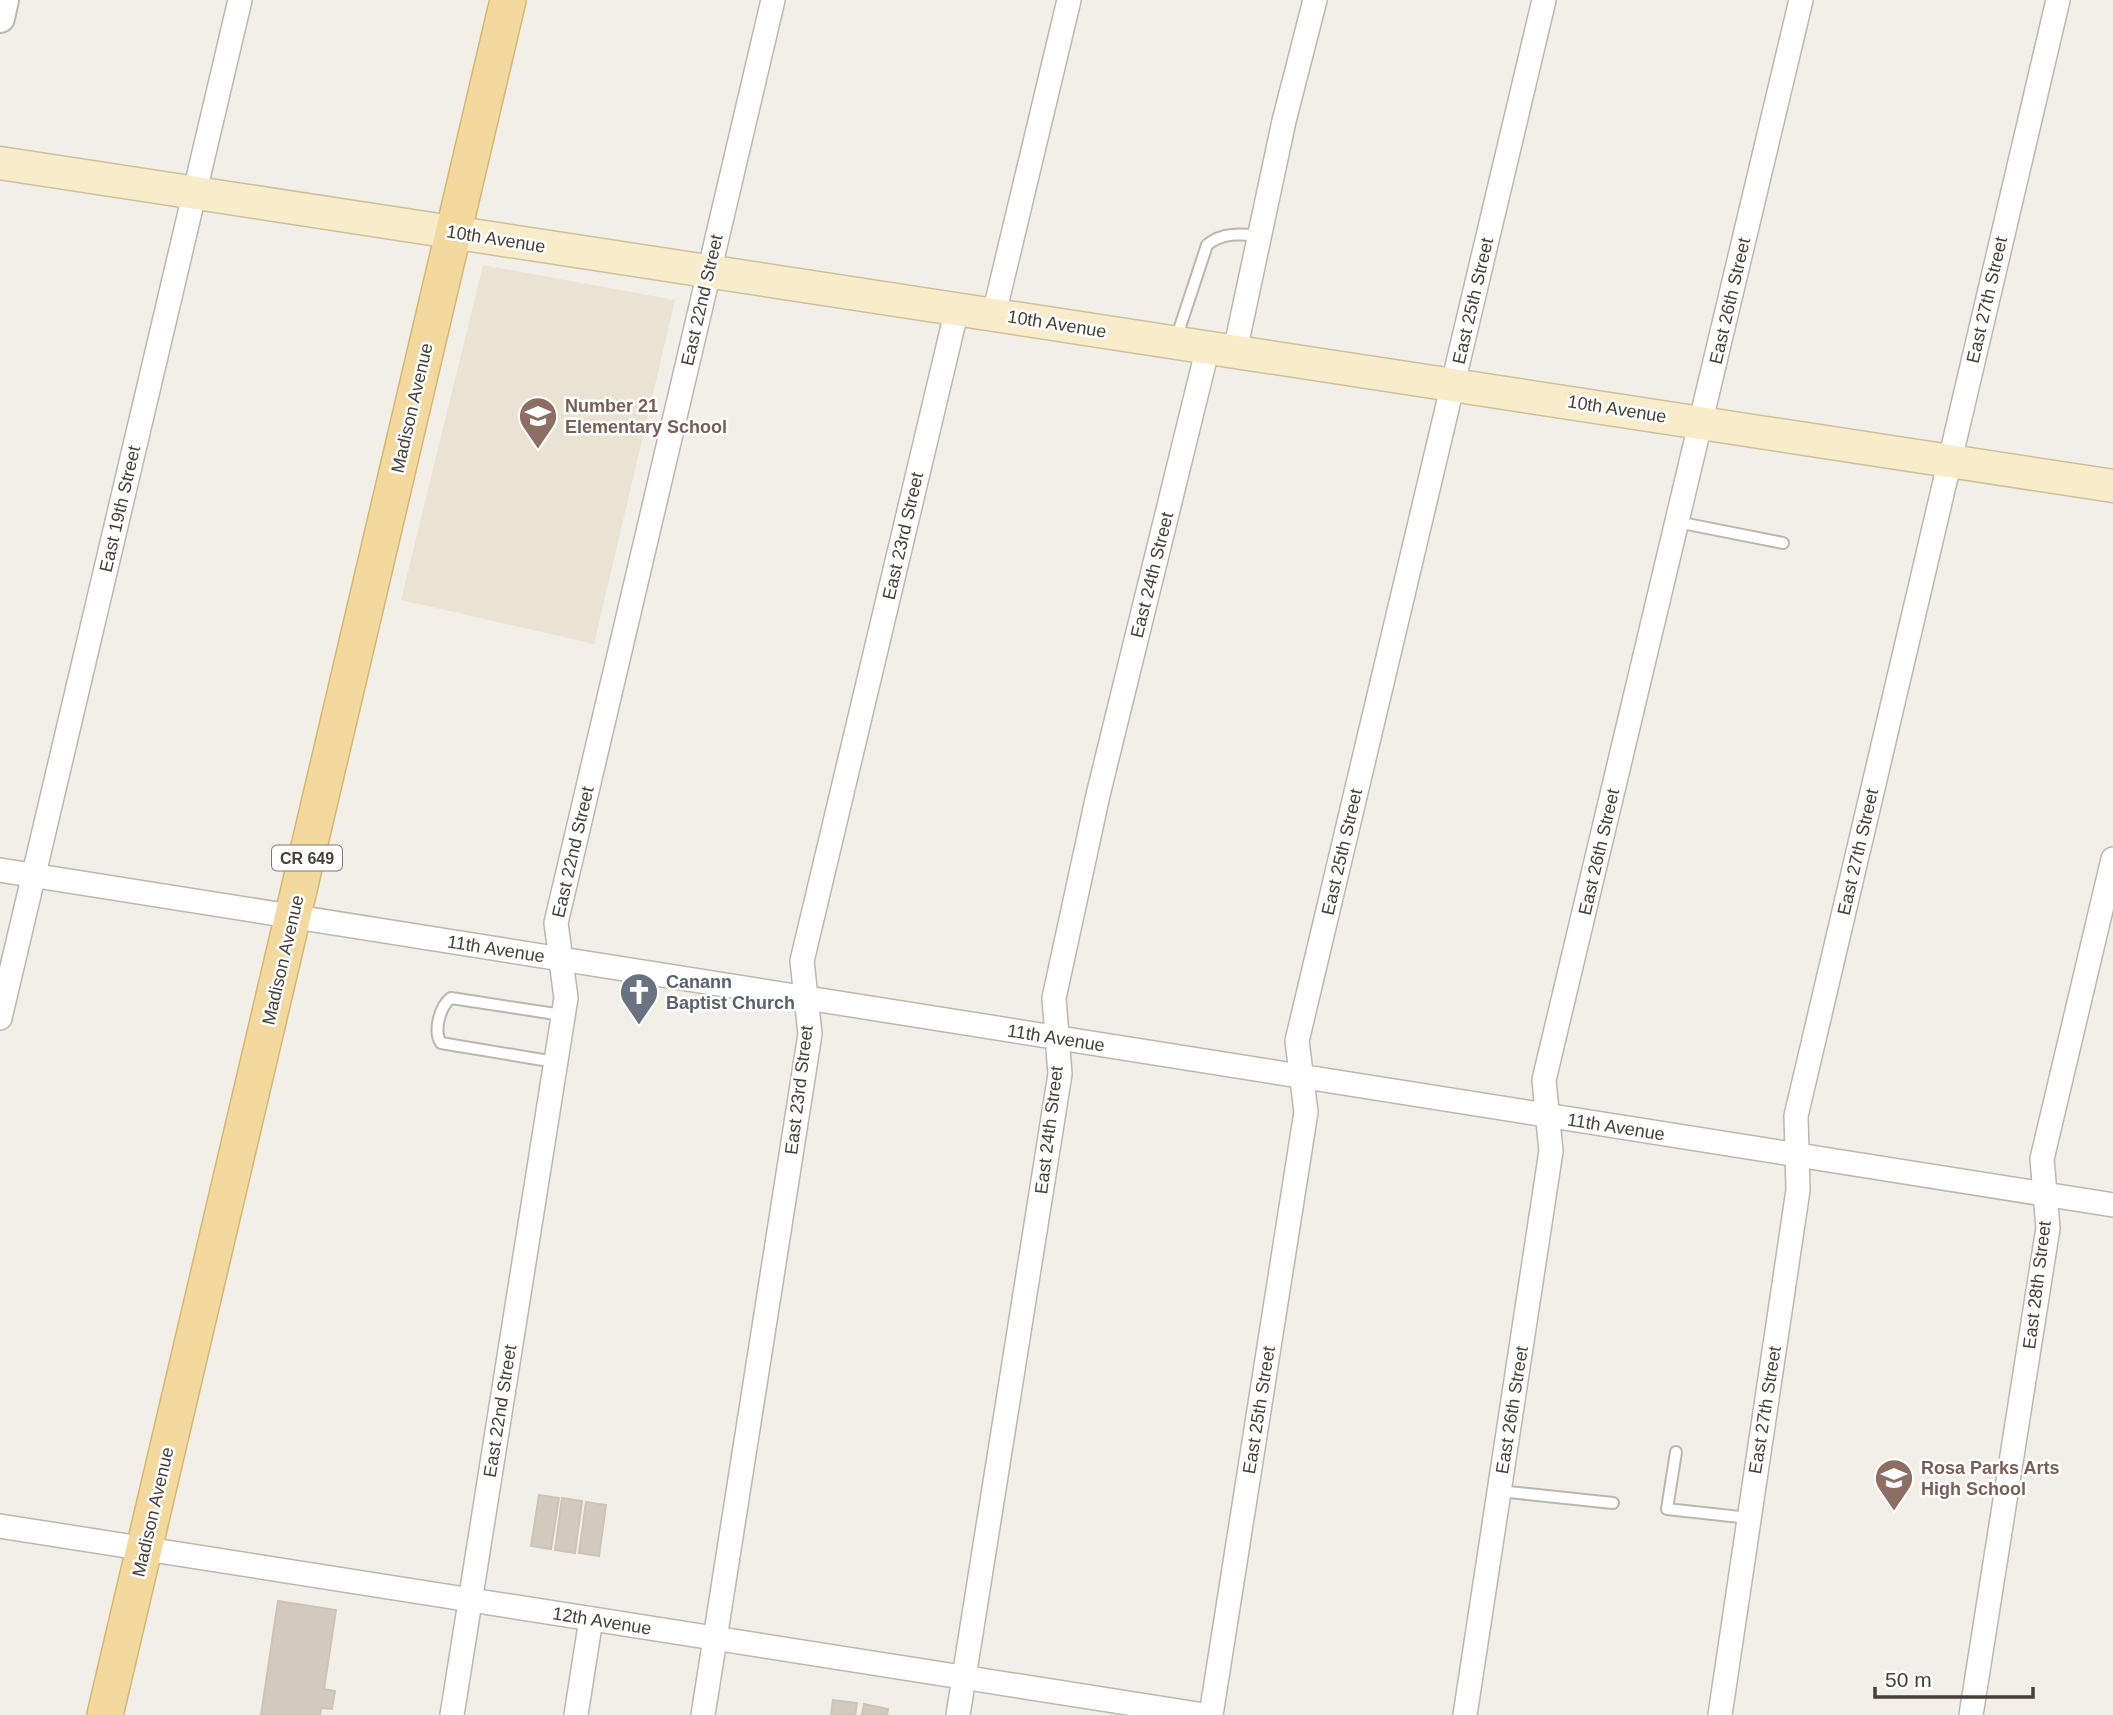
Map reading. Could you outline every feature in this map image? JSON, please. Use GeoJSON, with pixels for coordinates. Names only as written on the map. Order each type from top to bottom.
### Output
{"type":"FeatureCollection","features":[{"type":"Feature","properties":{"kind":"main road","name":"Madison Avenue"},"geometry":{"type":"LineString","coordinates":[[105,1715],[509,0]]}},
{"type":"Feature","properties":{"kind":"main road","name":"10th Avenue"},"geometry":{"type":"LineString","coordinates":[[0,163],[2113,486]]}},
{"type":"Feature","properties":{"kind":"street"},"geometry":{"type":"LineString","coordinates":[[0,18],[4,0]]}},
{"type":"Feature","properties":{"kind":"street","name":"East 19th Street"},"geometry":{"type":"LineString","coordinates":[[0,1018],[240,0]]}},
{"type":"Feature","properties":{"kind":"street","name":"East 22nd Street"},"geometry":{"type":"LineString","coordinates":[[452,1715],[566,998],[556,923],[773,0]]}},
{"type":"Feature","properties":{"kind":"street"},"geometry":{"type":"LineString","coordinates":[[994,314],[1069,0]]}},
{"type":"Feature","properties":{"kind":"street","name":"East 24th Street"},"geometry":{"type":"LineString","coordinates":[[958,1715],[1060,1074],[1054,998],[1098,795],[1222,349],[1259,236],[1315,0]]}},
{"type":"Feature","properties":{"kind":"street","name":"East 25th Street"},"geometry":{"type":"LineString","coordinates":[[1211,1715],[1306,1112],[1297,1041],[1544,0]]}},
{"type":"Feature","properties":{"kind":"street","name":"East 26th Street"},"geometry":{"type":"LineString","coordinates":[[1465,1715],[1551,1151],[1544,1080],[1801,0]]}},
{"type":"Feature","properties":{"kind":"street","name":"East 27th Street"},"geometry":{"type":"LineString","coordinates":[[1720,1715],[1798,1190],[1796,1116],[2058,0]]}},
{"type":"Feature","properties":{"kind":"street","name":"East 23rd Street"},"geometry":{"type":"LineString","coordinates":[[703,1715],[810,1034],[802,961],[957,309]]}},
{"type":"Feature","properties":{"kind":"street","name":"East 28th Street"},"geometry":{"type":"LineString","coordinates":[[1972,1715],[2048,1228],[2042,1160],[2113,859]]}},
{"type":"Feature","properties":{"kind":"street","name":"11th Avenue"},"geometry":{"type":"LineString","coordinates":[[0,870],[2113,1205]]}},
{"type":"Feature","properties":{"kind":"street","name":"12th Avenue"},"geometry":{"type":"LineString","coordinates":[[0,1526],[1204,1715]]}},
{"type":"Feature","properties":{"kind":"street"},"geometry":{"type":"LineString","coordinates":[[576,1715],[591,1619]]}},
{"type":"Feature","properties":{"kind":"lane"},"geometry":{"type":"LineString","coordinates":[[1176,342],[1207,245],[1214,238],[1236,234],[1259,236]]}},
{"type":"Feature","properties":{"kind":"lane"},"geometry":{"type":"LineString","coordinates":[[1677,522],[1783,543]]}},
{"type":"Feature","properties":{"kind":"lane"},"geometry":{"type":"LineString","coordinates":[[555,1062],[442,1043],[437,1029],[446,1001],[451,998],[562,1015]]}},
{"type":"Feature","properties":{"kind":"lane"},"geometry":{"type":"LineString","coordinates":[[1675,1452],[1667,1508],[1749,1518]]}},
{"type":"Feature","properties":{"kind":"lane"},"geometry":{"type":"LineString","coordinates":[[1499,1491],[1613,1503]]}},
{"type":"Feature","properties":{"kind":"shaded area","name":"Number 21 Elementary School"},"geometry":{"type":"Polygon","coordinates":[[[483,265],[675,300],[594,644],[401,600],[483,265]]]}},
{"type":"Feature","properties":{"kind":"building"},"geometry":{"type":"Polygon","coordinates":[[[539,1495],[559,1498],[551,1549],[531,1546],[539,1495]]]}},
{"type":"Feature","properties":{"kind":"building"},"geometry":{"type":"Polygon","coordinates":[[[562,1498],[582,1501],[575,1553],[555,1550],[562,1498]]]}},
{"type":"Feature","properties":{"kind":"building"},"geometry":{"type":"Polygon","coordinates":[[[586,1502],[606,1505],[599,1556],[579,1553],[586,1502]]]}},
{"type":"Feature","properties":{"kind":"building"},"geometry":{"type":"Polygon","coordinates":[[[278,1601],[336,1610],[324,1689],[335,1691],[332,1709],[321,1708],[320,1715],[261,1715],[278,1601]]]}},
{"type":"Feature","properties":{"kind":"building"},"geometry":{"type":"Polygon","coordinates":[[[833,1700],[857,1703],[855,1715],[831,1715],[833,1700]]]}},
{"type":"Feature","properties":{"kind":"building"},"geometry":{"type":"Polygon","coordinates":[[[864,1704],[888,1709],[887,1715],[862,1715],[864,1704]]]}},
{"type":"Feature","properties":{"kind":"place","name":"Number 21 Elementary School"},"geometry":{"type":"Point","coordinates":[538,450]}},
{"type":"Feature","properties":{"kind":"place","name":"Canann Baptist Church"},"geometry":{"type":"Point","coordinates":[639,1026]}},
{"type":"Feature","properties":{"kind":"place","name":"Rosa Parks Arts High School"},"geometry":{"type":"Point","coordinates":[1894,1512]}}]}
